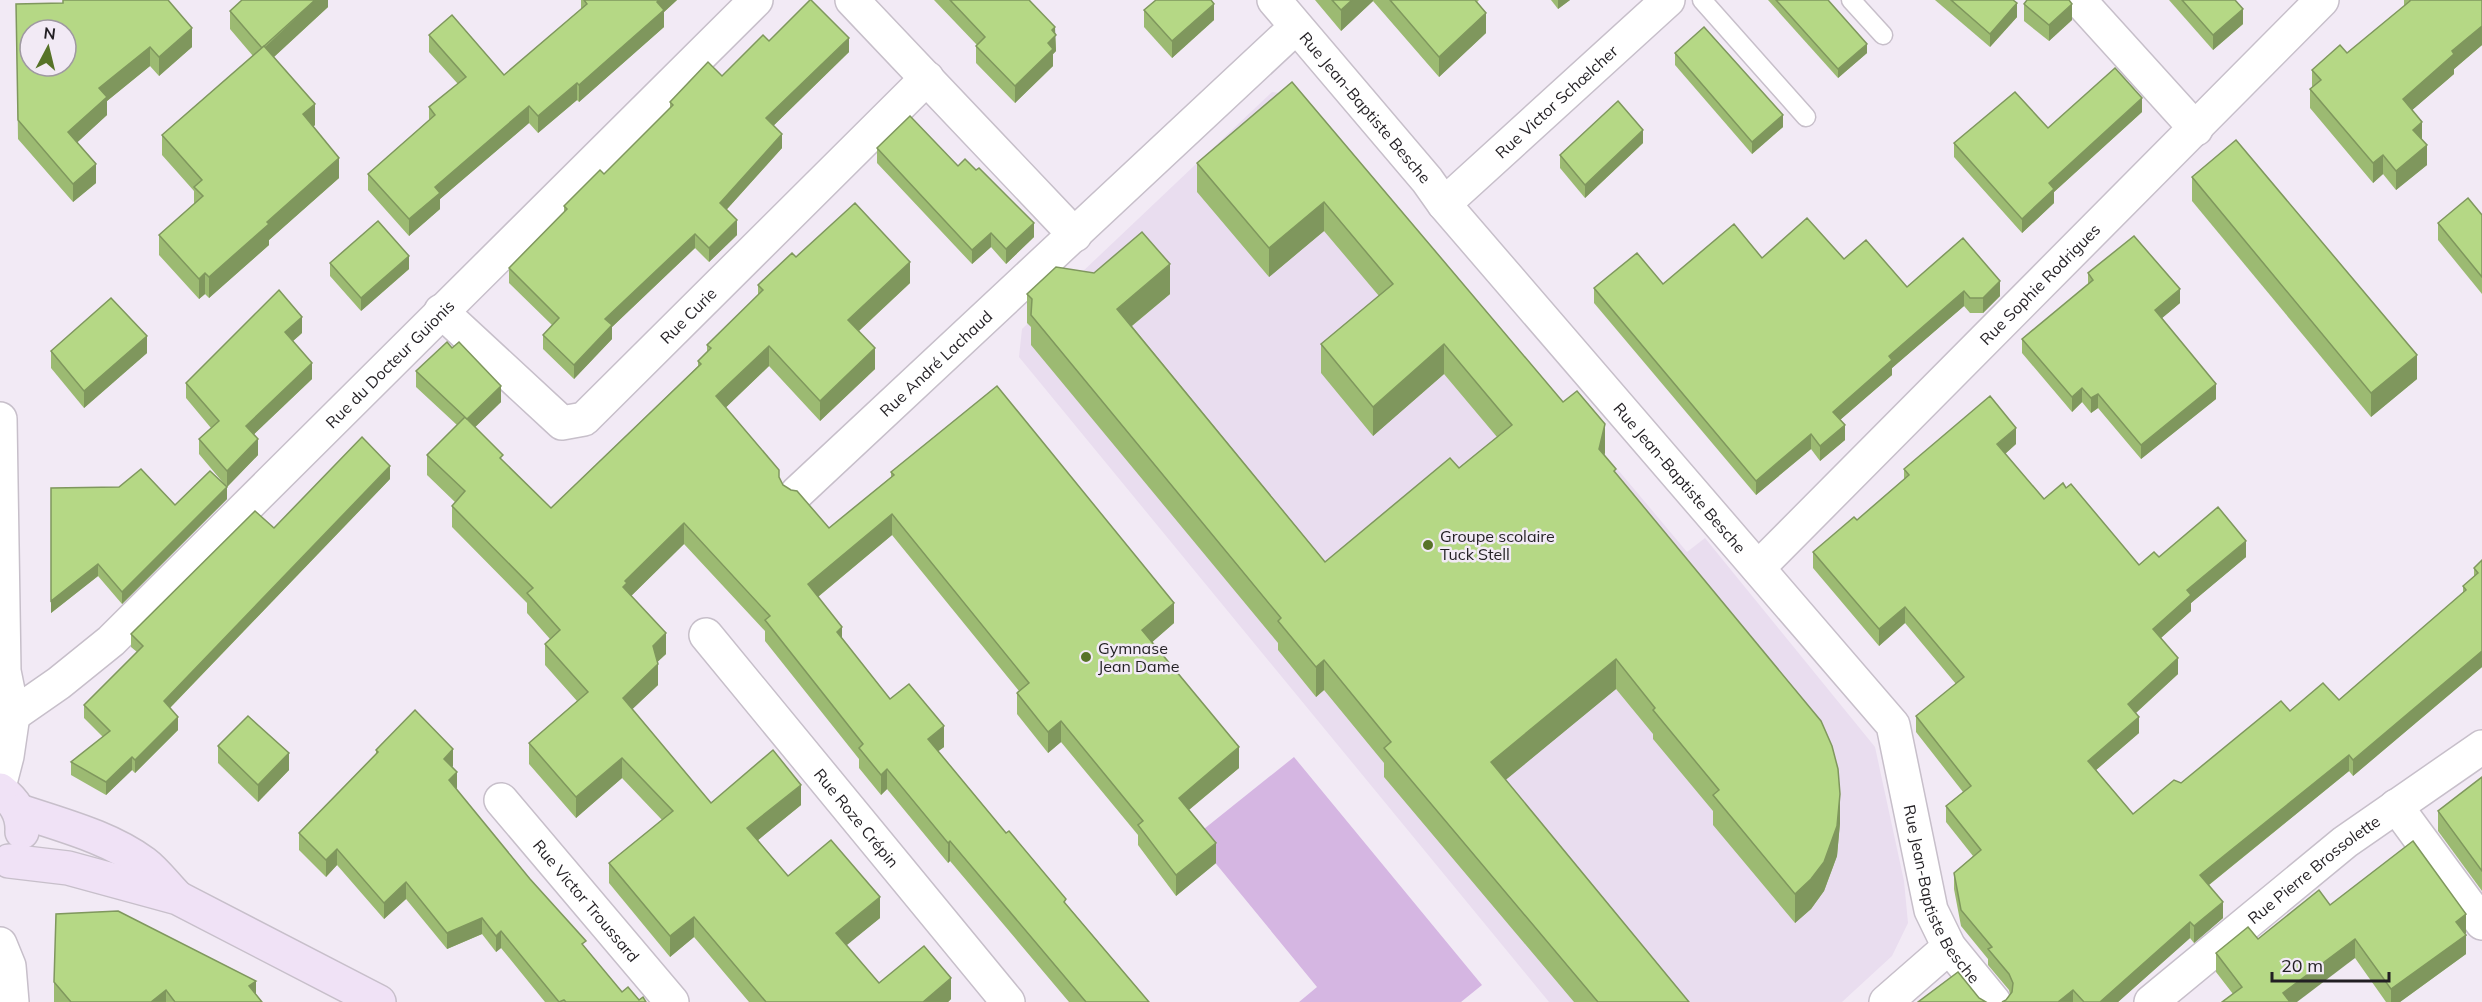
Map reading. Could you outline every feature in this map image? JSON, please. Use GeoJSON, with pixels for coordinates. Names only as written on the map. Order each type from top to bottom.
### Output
{"type":"FeatureCollection","features":[{"type":"Feature","properties":{"kind":"main road"},"geometry":{"type":"LineString","coordinates":[[5,864],[17,850],[22,838],[23,825],[10,801]]}},
{"type":"Feature","properties":{"kind":"main road"},"geometry":{"type":"LineString","coordinates":[[10,801],[144,864],[178,898]]}},
{"type":"Feature","properties":{"kind":"main road"},"geometry":{"type":"LineString","coordinates":[[5,864],[68,868],[178,898],[379,1002]]}},
{"type":"Feature","properties":{"kind":"street","name":"Rue du Docteur Guionis"},"geometry":{"type":"LineString","coordinates":[[13,715],[59,683],[111,641],[756,0]]}},
{"type":"Feature","properties":{"kind":"street"},"geometry":{"type":"LineString","coordinates":[[852,0],[1075,235]]}},
{"type":"Feature","properties":{"kind":"street","name":"Rue Jean-Baptiste Besche"},"geometry":{"type":"LineString","coordinates":[[1274,0],[1427,180],[1444,204],[1893,725],[1931,910],[1949,947],[1994,1002]]}},
{"type":"Feature","properties":{"kind":"street","name":"Rue Victor Schœlcher"},"geometry":{"type":"LineString","coordinates":[[1444,204],[1668,0]]}},
{"type":"Feature","properties":{"kind":"street"},"geometry":{"type":"LineString","coordinates":[[2079,0],[2196,129]]}},
{"type":"Feature","properties":{"kind":"street","name":"Rue Sophie Rodrigues"},"geometry":{"type":"LineString","coordinates":[[1758,568],[2322,0]]}},
{"type":"Feature","properties":{"kind":"street","name":"Rue André Lachaud"},"geometry":{"type":"LineString","coordinates":[[797,493],[1296,27]]}},
{"type":"Feature","properties":{"kind":"street","name":"Rue Curie"},"geometry":{"type":"LineString","coordinates":[[441,311],[562,423],[584,419],[927,78]]}},
{"type":"Feature","properties":{"kind":"street"},"geometry":{"type":"LineString","coordinates":[[0,419],[4,671],[13,715],[8,756],[0,783]]}},
{"type":"Feature","properties":{"kind":"street","name":"Rue Roze Crépin"},"geometry":{"type":"LineString","coordinates":[[706,635],[1008,1002]]}},
{"type":"Feature","properties":{"kind":"street","name":"Rue Pierre Brossolette"},"geometry":{"type":"LineString","coordinates":[[2151,1002],[2345,842],[2482,747]]}},
{"type":"Feature","properties":{"kind":"street","name":"Rue Victor Troussard"},"geometry":{"type":"LineString","coordinates":[[501,800],[672,1002]]}},
{"type":"Feature","properties":{"kind":"street"},"geometry":{"type":"LineString","coordinates":[[2396,806],[2482,923]]}},
{"type":"Feature","properties":{"kind":"street"},"geometry":{"type":"LineString","coordinates":[[0,944],[9,966],[12,1002]]}},
{"type":"Feature","properties":{"kind":"street"},"geometry":{"type":"LineString","coordinates":[[1886,1002],[1949,947]]}},
{"type":"Feature","properties":{"kind":"lane"},"geometry":{"type":"LineString","coordinates":[[1702,0],[1806,117]]}},
{"type":"Feature","properties":{"kind":"lane"},"geometry":{"type":"LineString","coordinates":[[1851,0],[1883,35]]}},
{"type":"Feature","properties":{"kind":"shaded area","name":"Groupe scolaire Tuck Stell"},"geometry":{"type":"Polygon","coordinates":[[[1272,92],[1304,96],[1687,552],[1705,538],[1875,747],[1904,881],[1908,923],[1892,956],[1842,1002],[1549,1002],[1019,357],[1022,329],[1272,92]]]}},
{"type":"Feature","properties":{"kind":"shaded area"},"geometry":{"type":"Polygon","coordinates":[[[1294,757],[1482,985],[1461,1002],[1299,1002],[1317,987],[1194,837],[1294,757]]]}},
{"type":"Feature","properties":{"kind":"building"},"geometry":{"type":"Polygon","coordinates":[[[63,0],[168,0],[192,28],[159,57],[150,47],[99,88],[107,97],[68,132],[96,164],[73,184],[18,120],[16,4],[63,3],[63,0]]]}},
{"type":"Feature","properties":{"kind":"building"},"geometry":{"type":"Polygon","coordinates":[[[242,0],[315,0],[262,48],[230,11],[242,0]]]}},
{"type":"Feature","properties":{"kind":"building"},"geometry":{"type":"Polygon","coordinates":[[[584,0],[659,0],[657,2],[664,10],[579,85],[577,83],[538,116],[529,106],[435,187],[440,193],[409,219],[368,174],[435,115],[429,107],[466,77],[429,35],[452,15],[504,75],[587,4],[584,0]]]}},
{"type":"Feature","properties":{"kind":"building"},"geometry":{"type":"Polygon","coordinates":[[[810,0],[849,38],[766,118],[782,134],[720,203],[737,220],[709,248],[695,234],[605,319],[612,325],[574,365],[543,335],[559,318],[509,268],[567,209],[564,206],[600,170],[604,174],[673,105],[670,102],[708,62],[722,76],[763,35],[769,41],[810,0]]]}},
{"type":"Feature","properties":{"kind":"building"},"geometry":{"type":"Polygon","coordinates":[[[950,0],[1029,0],[1055,27],[1052,30],[1056,35],[1048,43],[1053,49],[1015,86],[976,46],[985,37],[950,0]]]}},
{"type":"Feature","properties":{"kind":"building"},"geometry":{"type":"Polygon","coordinates":[[[1156,0],[1211,0],[1214,4],[1172,41],[1144,10],[1156,0]]]}},
{"type":"Feature","properties":{"kind":"building"},"geometry":{"type":"Polygon","coordinates":[[[1332,0],[1352,0],[1341,10],[1332,0]]]}},
{"type":"Feature","properties":{"kind":"building"},"geometry":{"type":"Polygon","coordinates":[[[1390,0],[1475,0],[1486,13],[1439,57],[1390,0]]]}},
{"type":"Feature","properties":{"kind":"building"},"geometry":{"type":"Polygon","coordinates":[[[1776,0],[1828,0],[1867,44],[1838,69],[1776,0]]]}},
{"type":"Feature","properties":{"kind":"building"},"geometry":{"type":"Polygon","coordinates":[[[1951,0],[2013,0],[2017,3],[1990,34],[1951,0]]]}},
{"type":"Feature","properties":{"kind":"building"},"geometry":{"type":"Polygon","coordinates":[[[2027,0],[2069,0],[2072,4],[2049,25],[2024,4],[2027,0]]]}},
{"type":"Feature","properties":{"kind":"building"},"geometry":{"type":"Polygon","coordinates":[[[2182,0],[2235,0],[2243,9],[2213,35],[2182,0]]]}},
{"type":"Feature","properties":{"kind":"building"},"geometry":{"type":"Polygon","coordinates":[[[2410,0],[2482,0],[2482,26],[2452,51],[2454,54],[2403,99],[2422,122],[2413,130],[2427,145],[2396,171],[2383,155],[2373,163],[2310,89],[2321,80],[2312,70],[2340,45],[2347,53],[2410,0]]]}},
{"type":"Feature","properties":{"kind":"building"},"geometry":{"type":"Polygon","coordinates":[[[1704,27],[1783,115],[1752,142],[1675,53],[1704,27]]]}},
{"type":"Feature","properties":{"kind":"building"},"geometry":{"type":"Polygon","coordinates":[[[264,46],[315,104],[303,114],[339,158],[209,277],[205,273],[199,279],[159,235],[203,196],[194,187],[202,180],[162,135],[264,46]]]}},
{"type":"Feature","properties":{"kind":"building"},"geometry":{"type":"Polygon","coordinates":[[[2115,68],[2142,98],[2049,183],[2054,189],[2022,219],[1954,143],[2015,92],[2048,128],[2115,68]]]}},
{"type":"Feature","properties":{"kind":"building"},"geometry":{"type":"Polygon","coordinates":[[[1292,82],[1563,402],[1577,391],[1605,424],[1599,449],[1616,469],[1614,471],[1821,721],[1832,746],[1838,769],[1840,794],[1837,826],[1824,862],[1795,894],[1713,795],[1719,790],[1653,710],[1655,708],[1616,659],[1491,762],[1689,1002],[1598,1002],[1384,748],[1391,742],[1324,660],[1316,667],[1278,621],[1281,618],[1031,315],[1032,299],[1027,294],[1056,267],[1094,273],[1142,232],[1170,264],[1117,309],[1325,562],[1450,458],[1459,468],[1512,425],[1444,344],[1373,407],[1321,344],[1393,284],[1324,202],[1269,248],[1197,163],[1292,82]]]}},
{"type":"Feature","properties":{"kind":"building"},"geometry":{"type":"Polygon","coordinates":[[[1618,101],[1643,130],[1585,185],[1560,155],[1618,101]]]}},
{"type":"Feature","properties":{"kind":"building"},"geometry":{"type":"Polygon","coordinates":[[[910,116],[958,166],[965,159],[976,170],[979,168],[1034,223],[1006,249],[991,233],[972,250],[877,148],[910,116]]]}},
{"type":"Feature","properties":{"kind":"building"},"geometry":{"type":"Polygon","coordinates":[[[2236,140],[2417,355],[2371,393],[2192,177],[2236,140]]]}},
{"type":"Feature","properties":{"kind":"building"},"geometry":{"type":"Polygon","coordinates":[[[2468,198],[2482,215],[2482,277],[2438,223],[2468,198]]]}},
{"type":"Feature","properties":{"kind":"building"},"geometry":{"type":"Polygon","coordinates":[[[855,203],[910,262],[848,320],[875,348],[820,401],[769,346],[716,396],[779,470],[779,477],[783,485],[797,491],[829,528],[894,475],[891,472],[997,386],[1174,603],[1142,630],[1239,747],[1179,798],[1216,843],[1176,875],[1138,825],[1143,821],[1061,721],[1048,732],[1017,693],[1029,683],[892,514],[808,584],[842,627],[837,632],[890,699],[909,684],[944,726],[928,739],[1006,833],[1009,831],[1066,899],[1064,902],[1149,1002],[1086,1002],[887,769],[881,775],[859,748],[863,744],[765,620],[770,616],[684,523],[625,581],[627,583],[623,587],[666,633],[653,646],[658,664],[623,698],[711,803],[773,750],[801,785],[747,828],[788,876],[831,840],[880,897],[836,933],[879,983],[924,946],[951,978],[923,1002],[766,1002],[694,917],[670,936],[609,863],[673,811],[622,758],[576,797],[529,743],[588,692],[545,644],[560,630],[527,593],[533,588],[452,506],[465,491],[427,455],[465,417],[503,455],[500,458],[551,508],[701,364],[698,361],[711,348],[707,345],[763,290],[758,285],[792,253],[796,257],[855,203]]]}},
{"type":"Feature","properties":{"kind":"building"},"geometry":{"type":"Polygon","coordinates":[[[1807,218],[1844,259],[1866,240],[1907,287],[1963,238],[2000,281],[1983,298],[1970,298],[1964,291],[1889,356],[1892,360],[1833,412],[1845,425],[1820,446],[1811,434],[1756,481],[1594,288],[1637,253],[1663,284],[1734,224],[1762,258],[1807,218]]]}},
{"type":"Feature","properties":{"kind":"building"},"geometry":{"type":"Polygon","coordinates":[[[378,221],[409,256],[361,298],[330,263],[378,221]]]}},
{"type":"Feature","properties":{"kind":"building"},"geometry":{"type":"Polygon","coordinates":[[[2134,236],[2180,289],[2155,310],[2216,384],[2141,445],[2098,394],[2091,398],[2082,388],[2072,397],[2022,339],[2093,280],[2088,273],[2134,236]]]}},
{"type":"Feature","properties":{"kind":"building"},"geometry":{"type":"Polygon","coordinates":[[[279,290],[302,317],[285,332],[312,363],[246,426],[258,439],[227,471],[199,439],[219,421],[186,383],[279,290]]]}},
{"type":"Feature","properties":{"kind":"building"},"geometry":{"type":"Polygon","coordinates":[[[111,298],[147,336],[84,391],[51,351],[111,298]]]}},
{"type":"Feature","properties":{"kind":"building"},"geometry":{"type":"Polygon","coordinates":[[[447,342],[452,348],[459,342],[501,386],[467,419],[416,371],[447,342]]]}},
{"type":"Feature","properties":{"kind":"building"},"geometry":{"type":"Polygon","coordinates":[[[1990,396],[2016,428],[1997,444],[2044,499],[2063,483],[2066,488],[2071,484],[2139,565],[2154,552],[2159,557],[2218,507],[2246,541],[2187,590],[2191,595],[2153,629],[2178,658],[2128,704],[2139,717],[2088,761],[2133,814],[2174,780],[2181,783],[2281,701],[2290,711],[2323,683],[2339,700],[2466,590],[2463,586],[2478,573],[2474,568],[2482,560],[2482,651],[2353,760],[2349,755],[2200,875],[2223,902],[2194,926],[2190,922],[2100,1002],[2084,1002],[2073,990],[2058,1002],[2002,1002],[2012,992],[2013,983],[2009,974],[1988,949],[1992,947],[1961,910],[1954,873],[1981,850],[1946,806],[1971,786],[1916,716],[1964,677],[1905,607],[1879,629],[1813,552],[1854,517],[1857,520],[1909,475],[1904,469],[1990,396]]]}},
{"type":"Feature","properties":{"kind":"building"},"geometry":{"type":"Polygon","coordinates":[[[362,437],[390,466],[164,701],[178,717],[135,760],[132,757],[106,782],[71,762],[110,731],[84,705],[143,646],[131,634],[255,511],[274,528],[362,437]]]}},
{"type":"Feature","properties":{"kind":"building"},"geometry":{"type":"Polygon","coordinates":[[[141,469],[175,505],[210,471],[227,487],[122,592],[98,564],[51,601],[51,488],[119,487],[141,469]]]}},
{"type":"Feature","properties":{"kind":"building"},"geometry":{"type":"Polygon","coordinates":[[[415,710],[453,749],[444,759],[457,772],[449,780],[530,879],[586,941],[582,944],[622,992],[628,987],[639,1000],[643,997],[646,1002],[566,1002],[564,1000],[559,1002],[501,931],[496,936],[482,918],[447,933],[406,882],[384,903],[337,849],[326,860],[299,833],[378,752],[376,750],[415,710]]]}},
{"type":"Feature","properties":{"kind":"building"},"geometry":{"type":"Polygon","coordinates":[[[248,716],[289,753],[258,785],[218,746],[248,716]]]}},
{"type":"Feature","properties":{"kind":"building"},"geometry":{"type":"Polygon","coordinates":[[[2482,777],[2482,871],[2438,811],[2482,777]]]}},
{"type":"Feature","properties":{"kind":"building"},"geometry":{"type":"Polygon","coordinates":[[[2413,841],[2466,914],[2456,922],[2466,935],[2391,989],[2355,939],[2283,993],[2290,1002],[2222,1002],[2242,987],[2216,953],[2248,927],[2258,939],[2319,890],[2330,905],[2413,841]]]}},
{"type":"Feature","properties":{"kind":"building"},"geometry":{"type":"Polygon","coordinates":[[[118,911],[256,981],[249,986],[262,1002],[175,1002],[166,990],[151,1002],[71,1002],[54,982],[56,914],[118,911]]]}},
{"type":"Feature","properties":{"kind":"building"},"geometry":{"type":"Polygon","coordinates":[[[1958,972],[1979,998],[1986,1002],[1918,1002],[1958,972]]]}},
{"type":"Feature","properties":{"kind":"place","name":"Groupe scolaire Tuck Stell"},"geometry":{"type":"Point","coordinates":[1428,545]}},
{"type":"Feature","properties":{"kind":"place","name":"Gymnase Jean Dame"},"geometry":{"type":"Point","coordinates":[1086,657]}}]}
